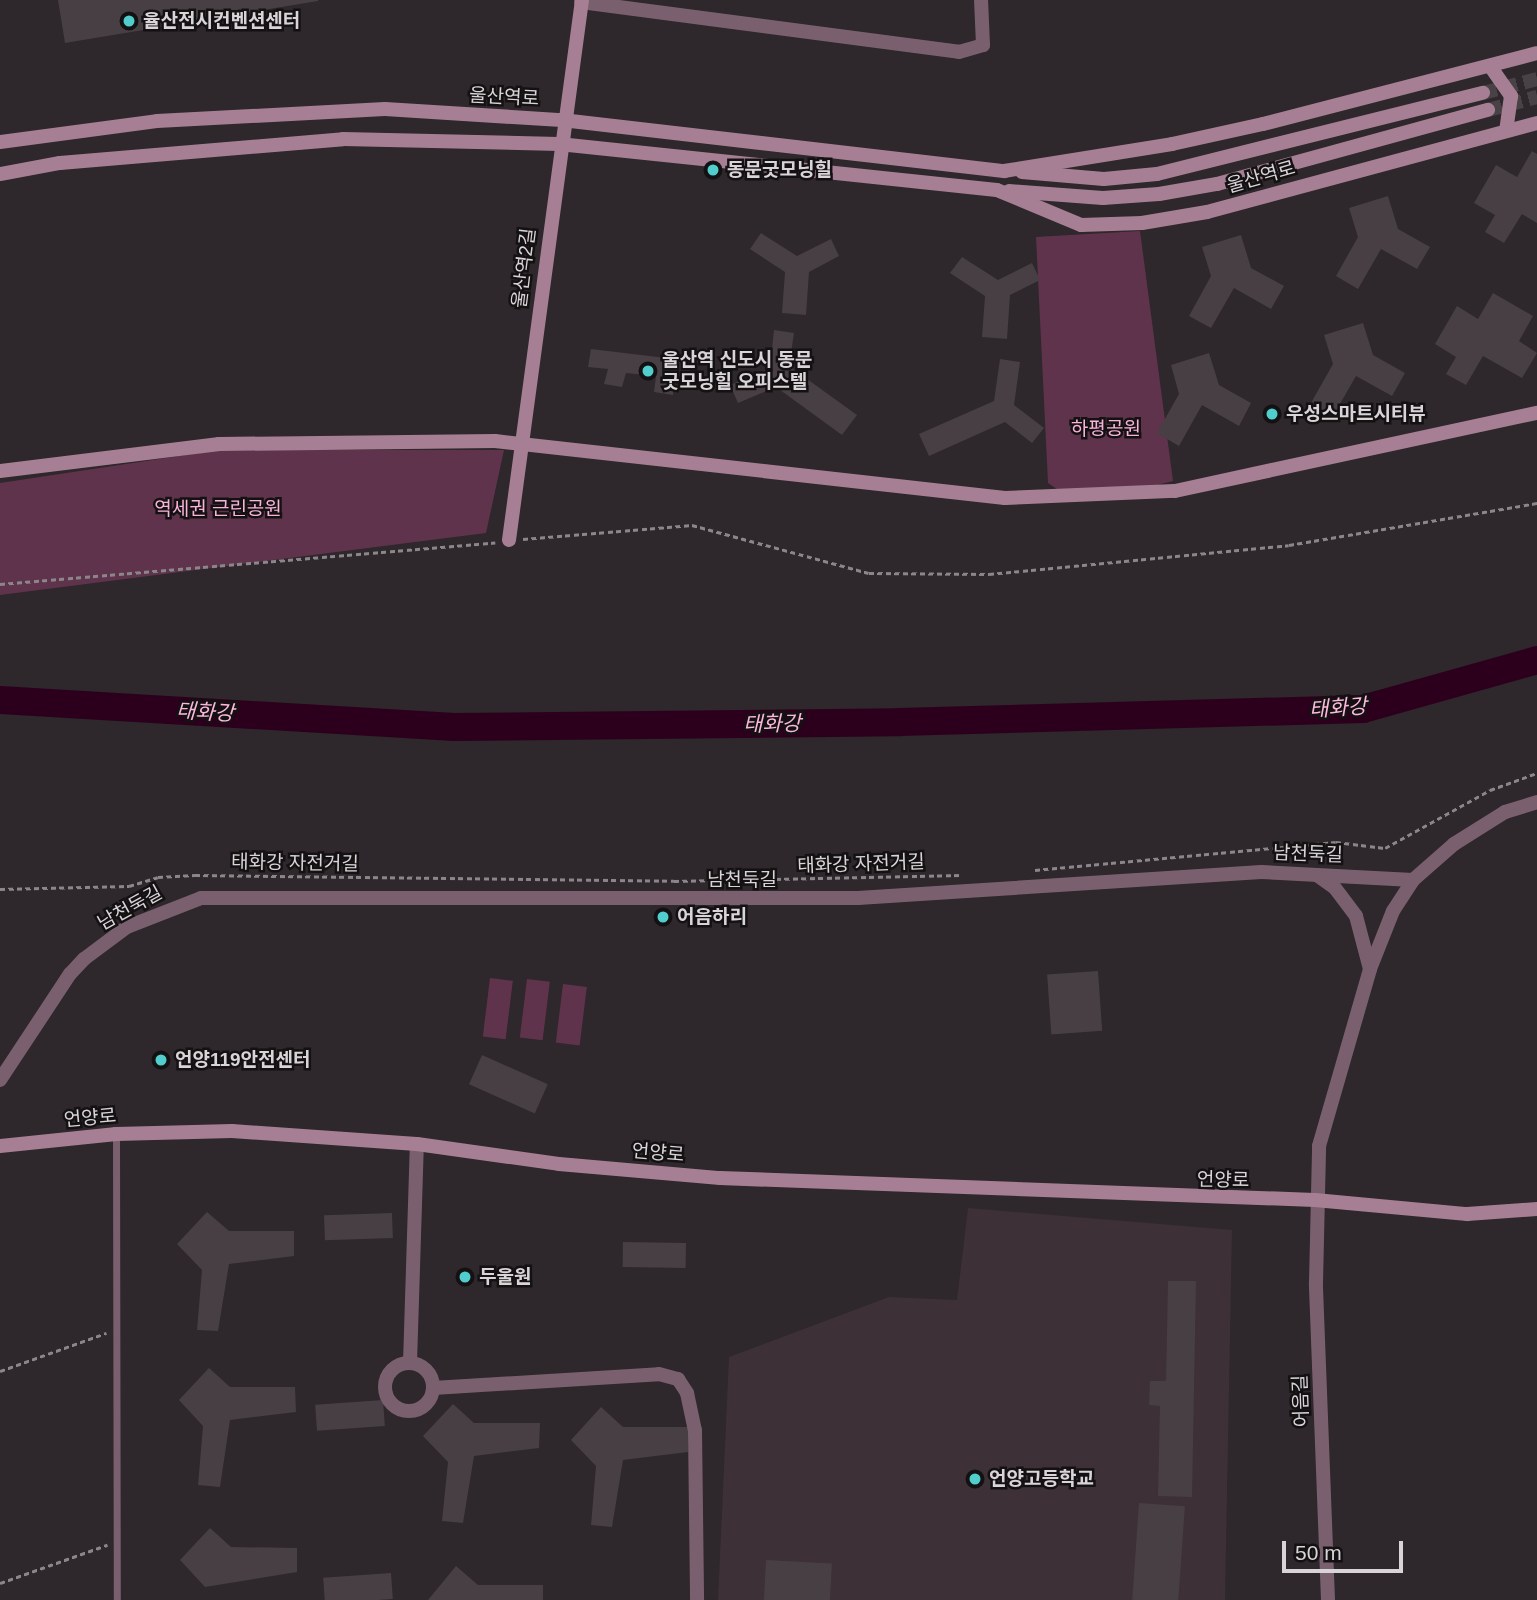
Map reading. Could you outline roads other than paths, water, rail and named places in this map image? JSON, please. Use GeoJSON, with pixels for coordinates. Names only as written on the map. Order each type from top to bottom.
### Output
{"type":"FeatureCollection","features":[{"type":"Feature","properties":{"kind":"main road","name":"울산역2길"},"geometry":{"type":"LineString","coordinates":[[509,540],[562,120],[582,1]]}},
{"type":"Feature","properties":{"kind":"main road","name":"울산역로"},"geometry":{"type":"LineString","coordinates":[[1004,171],[1172,145],[1537,53]]}},
{"type":"Feature","properties":{"kind":"main road"},"geometry":{"type":"LineString","coordinates":[[1490,66],[1511,96],[1506,130]]}},
{"type":"Feature","properties":{"kind":"main road","name":"울산역로"},"geometry":{"type":"LineString","coordinates":[[0,142],[144,122],[286,112],[385,109],[562,120],[1004,171],[1104,179],[1157,174],[1483,93]]}},
{"type":"Feature","properties":{"kind":"main road","name":"울산역로"},"geometry":{"type":"LineString","coordinates":[[0,174],[60,163],[342,139],[559,144],[997,190],[1103,198],[1159,194],[1217,184],[1488,110]]}},
{"type":"Feature","properties":{"kind":"main road","name":"울산역로"},"geometry":{"type":"LineString","coordinates":[[997,190],[1081,225],[1142,223],[1207,212],[1537,123]]}},
{"type":"Feature","properties":{"kind":"main road"},"geometry":{"type":"LineString","coordinates":[[0,471],[219,444],[521,444],[1005,498],[1175,491],[1537,413]]}},
{"type":"Feature","properties":{"kind":"main road","name":"언양로"},"geometry":{"type":"LineString","coordinates":[[0,1146],[116,1134],[232,1131],[417,1144],[559,1164],[720,1178],[1315,1200],[1467,1214],[1537,1209]]}},
{"type":"Feature","properties":{"kind":"street","name":"울산역2길"},"geometry":{"type":"LineString","coordinates":[[582,1],[672,7],[959,52],[983,45],[981,0]]}},
{"type":"Feature","properties":{"kind":"street"},"geometry":{"type":"LineString","coordinates":[[1315,1200],[1319,1146],[1370,969],[1393,911],[1413,880],[1454,844],[1505,812],[1537,802]]}},
{"type":"Feature","properties":{"kind":"street","name":"남천둑길"},"geometry":{"type":"LineString","coordinates":[[0,1080],[70,974],[84,959],[127,927],[201,898],[763,900],[1013,891],[1261,872],[1413,880]]}},
{"type":"Feature","properties":{"kind":"street"},"geometry":{"type":"LineString","coordinates":[[1317,875],[1335,888],[1356,916],[1370,969]]}},
{"type":"Feature","properties":{"kind":"street"},"geometry":{"type":"LineString","coordinates":[[410,1363],[417,1144]]}},
{"type":"Feature","properties":{"kind":"street","name":"어음길"},"geometry":{"type":"LineString","coordinates":[[1315,1200],[1328,1600]]}},
{"type":"Feature","properties":{"kind":"street"},"geometry":{"type":"LineString","coordinates":[[410,1363],[425,1369],[433,1388],[430,1399],[418,1410],[402,1411],[389,1402],[385,1380],[395,1367],[410,1363]]}},
{"type":"Feature","properties":{"kind":"street"},"geometry":{"type":"LineString","coordinates":[[433,1388],[659,1374],[678,1379],[687,1393],[695,1430],[697,1600]]}},
{"type":"Feature","properties":{"kind":"lane"},"geometry":{"type":"LineString","coordinates":[[116,1134],[114,1544],[118,1551],[117,1600]]}},
{"type":"Feature","properties":{"kind":"waterway","name":"태화강"},"geometry":{"type":"LineString","coordinates":[[0,700],[454,727],[899,722],[1363,709],[1537,660]]}},
{"type":"Feature","properties":{"kind":"tunnel"},"geometry":{"type":"LineString","coordinates":[[1483,93],[1537,79]]}},
{"type":"Feature","properties":{"kind":"tunnel"},"geometry":{"type":"LineString","coordinates":[[1488,110],[1537,97]]}},
{"type":"Feature","properties":{"kind":"place","name":"율산전시컨벤션센터"},"geometry":{"type":"Point","coordinates":[129,21]}},
{"type":"Feature","properties":{"kind":"place","name":"동문굿모닝힐"},"geometry":{"type":"Point","coordinates":[713,170]}},
{"type":"Feature","properties":{"kind":"place","name":"울산역 신도시 동문 굿모닝힐 오피스텔"},"geometry":{"type":"Point","coordinates":[648,371]}},
{"type":"Feature","properties":{"kind":"place","name":"우성스마트시티뷰"},"geometry":{"type":"Point","coordinates":[1272,414]}},
{"type":"Feature","properties":{"kind":"place","name":"어음하리"},"geometry":{"type":"Point","coordinates":[663,917]}},
{"type":"Feature","properties":{"kind":"place","name":"언양119안전센터"},"geometry":{"type":"Point","coordinates":[161,1060]}},
{"type":"Feature","properties":{"kind":"place","name":"두울원"},"geometry":{"type":"Point","coordinates":[465,1277]}},
{"type":"Feature","properties":{"kind":"place","name":"언양고등학교"},"geometry":{"type":"Point","coordinates":[975,1479]}},
{"type":"Feature","properties":{"kind":"park label","name":"하평공원"},"geometry":{"type":"Point","coordinates":[1106,429]}},
{"type":"Feature","properties":{"kind":"park label","name":"역세권 근린공원"},"geometry":{"type":"Point","coordinates":[218,509]}}]}
